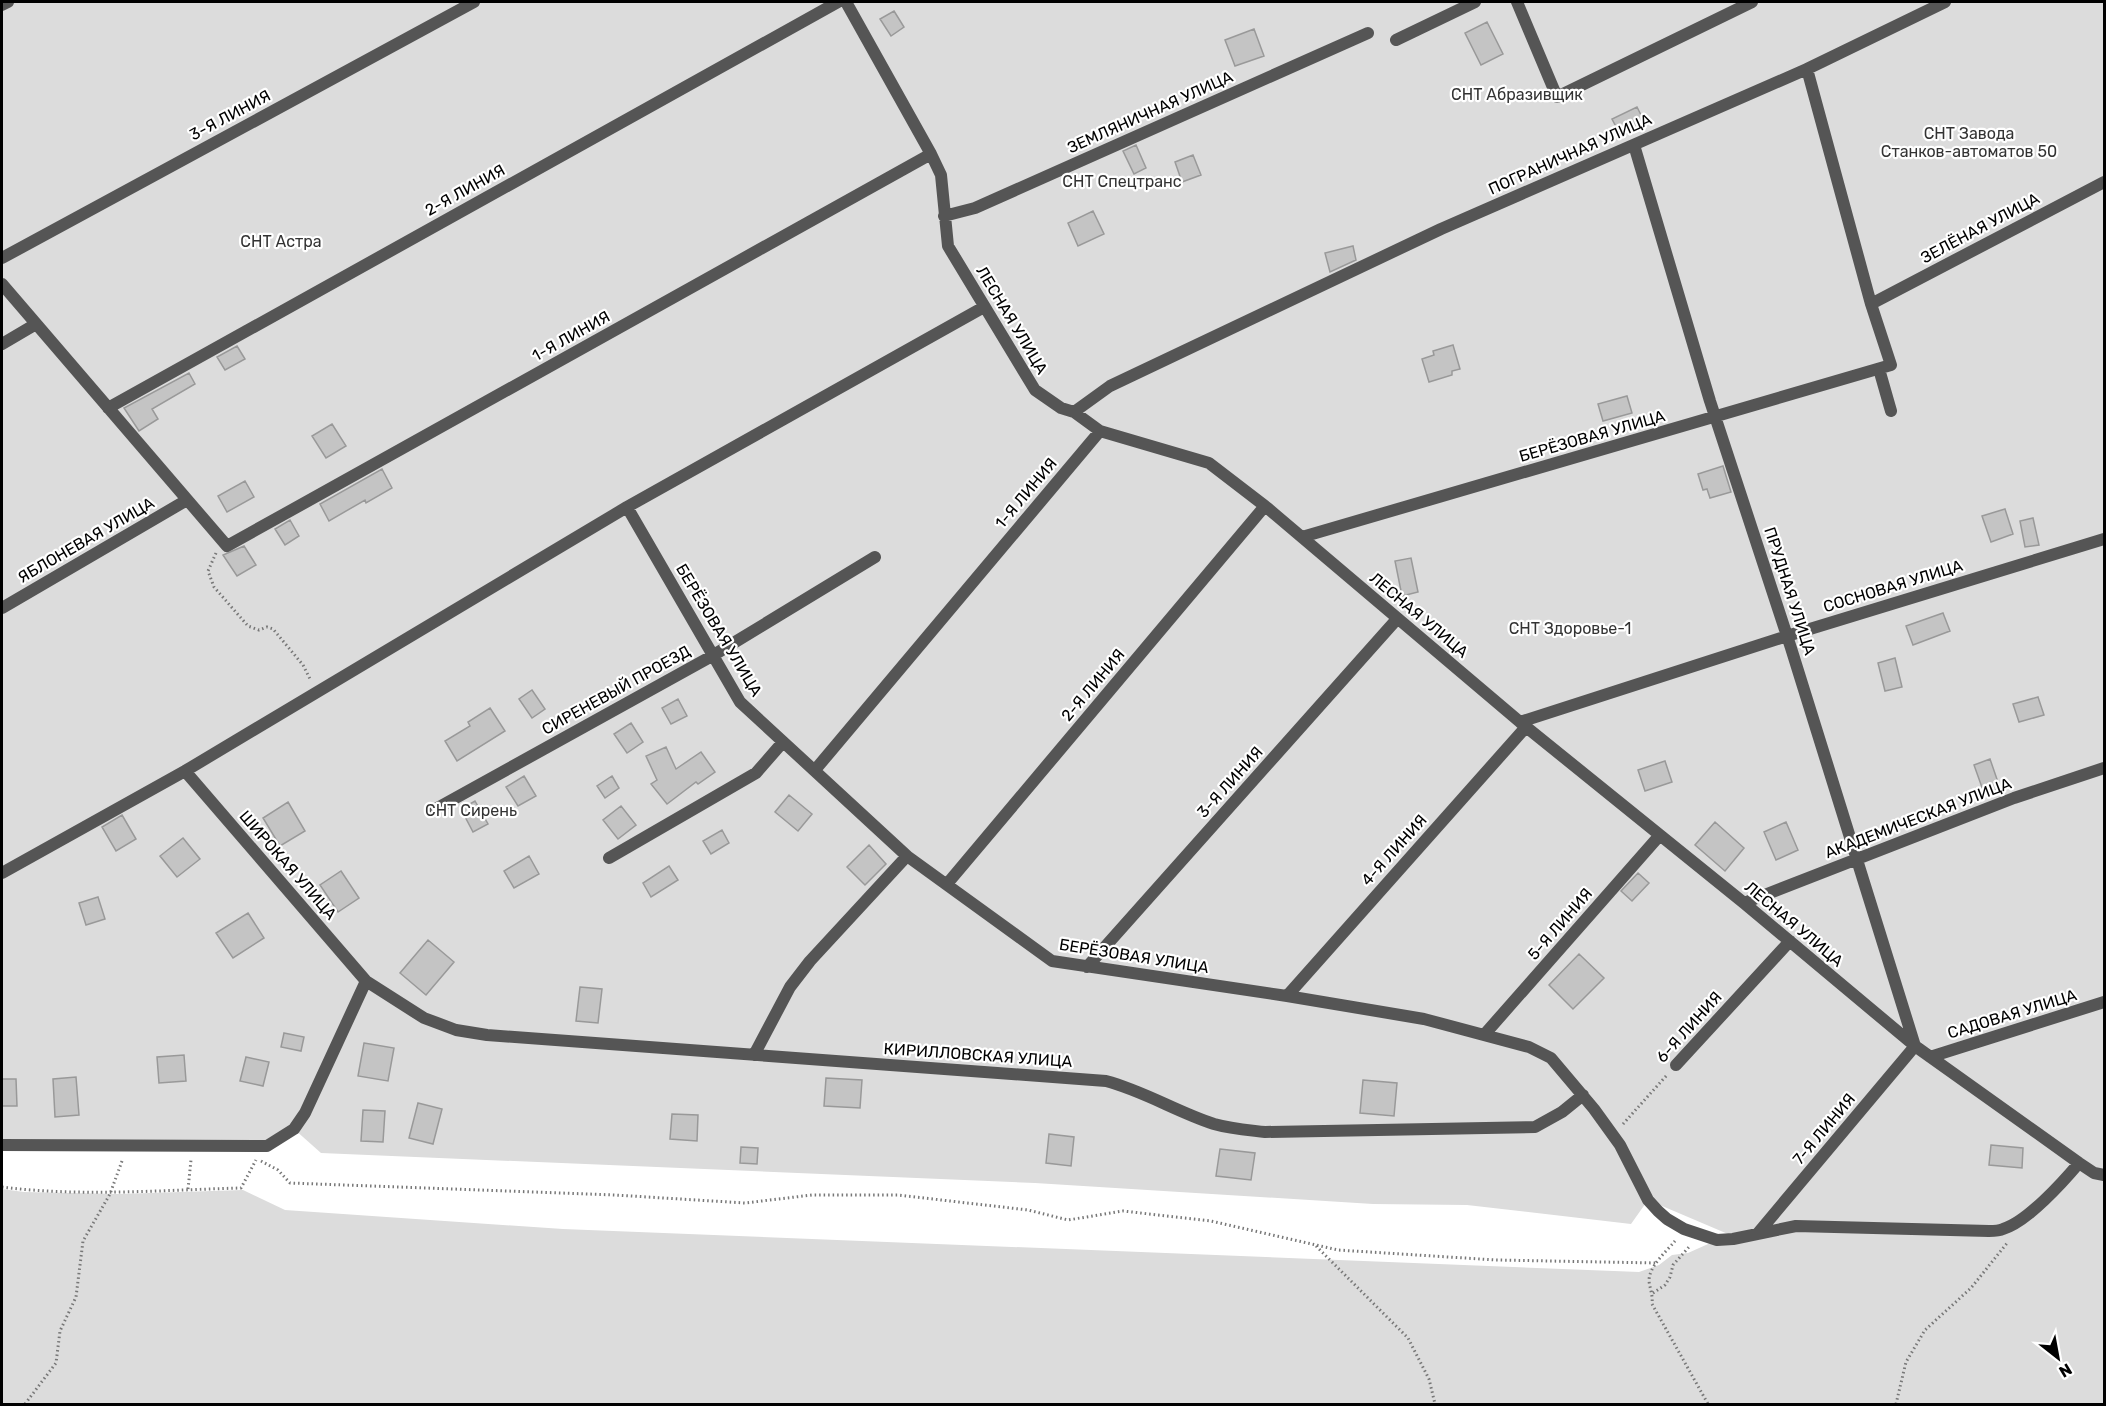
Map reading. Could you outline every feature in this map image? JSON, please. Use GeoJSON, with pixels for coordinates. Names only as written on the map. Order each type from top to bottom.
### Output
{"type":"FeatureCollection","features":[{"type":"Feature","properties":{"kind":"street"},"geometry":{"type":"LineString","coordinates":[[2,5],[8,2]]}},
{"type":"Feature","properties":{"kind":"street","name":"3-Я ЛИНИЯ"},"geometry":{"type":"LineString","coordinates":[[2,258],[474,2]]}},
{"type":"Feature","properties":{"kind":"street","name":"2-Я ЛИНИЯ"},"geometry":{"type":"LineString","coordinates":[[108,408],[838,2]]}},
{"type":"Feature","properties":{"kind":"street","name":"ЛЕСНАЯ УЛИЦА"},"geometry":{"type":"LineString","coordinates":[[846,2],[941,175],[948,246],[1035,390],[1061,408],[1074,412],[1100,431],[1209,463],[1265,506],[1523,724],[1744,903],[1915,1046],[2079,1163],[2094,1173],[2104,1175]]}},
{"type":"Feature","properties":{"kind":"street"},"geometry":{"type":"LineString","coordinates":[[1396,40],[1475,2]]}},
{"type":"Feature","properties":{"kind":"street"},"geometry":{"type":"LineString","coordinates":[[1517,2],[1557,97],[1752,2]]}},
{"type":"Feature","properties":{"kind":"street","name":"ПОГРАНИЧНАЯ УЛИЦА"},"geometry":{"type":"LineString","coordinates":[[1074,412],[1110,386],[1441,229],[1807,69],[1945,2]]}},
{"type":"Feature","properties":{"kind":"street","name":"ЗЕМЛЯНИЧНАЯ УЛИЦА"},"geometry":{"type":"LineString","coordinates":[[944,216],[975,208],[1368,33]]}},
{"type":"Feature","properties":{"kind":"street"},"geometry":{"type":"LineString","coordinates":[[1807,69],[1871,304]]}},
{"type":"Feature","properties":{"kind":"street","name":"ПРУДНАЯ УЛИЦА"},"geometry":{"type":"LineString","coordinates":[[1635,145],[1715,417],[1787,636],[1915,1046]]}},
{"type":"Feature","properties":{"kind":"street","name":"1-Я ЛИНИЯ"},"geometry":{"type":"LineString","coordinates":[[225,544],[931,154]]}},
{"type":"Feature","properties":{"kind":"street","name":"ЗЕЛЁНАЯ УЛИЦА"},"geometry":{"type":"LineString","coordinates":[[1871,304],[2104,182]]}},
{"type":"Feature","properties":{"kind":"street"},"geometry":{"type":"LineString","coordinates":[[2,284],[225,544]]}},
{"type":"Feature","properties":{"kind":"street","name":"БЕРЁЗОВАЯ УЛИЦА"},"geometry":{"type":"LineString","coordinates":[[1302,537],[1891,365],[1871,304]]}},
{"type":"Feature","properties":{"kind":"street"},"geometry":{"type":"LineString","coordinates":[[2,873],[185,771],[627,507],[984,307]]}},
{"type":"Feature","properties":{"kind":"street"},"geometry":{"type":"LineString","coordinates":[[2,344],[36,324]]}},
{"type":"Feature","properties":{"kind":"street"},"geometry":{"type":"LineString","coordinates":[[1878,369],[1891,411]]}},
{"type":"Feature","properties":{"kind":"street","name":"1-Я ЛИНИЯ"},"geometry":{"type":"LineString","coordinates":[[815,770],[1100,431]]}},
{"type":"Feature","properties":{"kind":"street","name":"ЯБЛОНЕВАЯ УЛИЦА"},"geometry":{"type":"LineString","coordinates":[[2,608],[187,500]]}},
{"type":"Feature","properties":{"kind":"street","name":"2-Я ЛИНИЯ"},"geometry":{"type":"LineString","coordinates":[[947,885],[1265,506]]}},
{"type":"Feature","properties":{"kind":"street","name":"БЕРЁЗОВАЯ УЛИЦА"},"geometry":{"type":"LineString","coordinates":[[627,507],[740,702],[907,856],[1052,961],[1424,1019],[1529,1047],[1551,1058],[1583,1095],[1613,1134],[1648,1200],[1667,1219],[1684,1228]]}},
{"type":"Feature","properties":{"kind":"street","name":"СОСНОВАЯ УЛИЦА"},"geometry":{"type":"LineString","coordinates":[[1523,724],[1787,636],[2104,539]]}},
{"type":"Feature","properties":{"kind":"street","name":"СИРЕНЕВЫЙ ПРОЕЗД"},"geometry":{"type":"LineString","coordinates":[[432,811],[712,656],[875,557]]}},
{"type":"Feature","properties":{"kind":"street","name":"3-Я ЛИНИЯ"},"geometry":{"type":"LineString","coordinates":[[1088,967],[1397,619]]}},
{"type":"Feature","properties":{"kind":"street","name":"4-Я ЛИНИЯ"},"geometry":{"type":"LineString","coordinates":[[1287,996],[1523,724]]}},
{"type":"Feature","properties":{"kind":"street"},"geometry":{"type":"LineString","coordinates":[[609,858],[756,773],[783,742]]}},
{"type":"Feature","properties":{"kind":"street","name":"АКАДЕМИЧЕСКАЯ УЛИЦА"},"geometry":{"type":"LineString","coordinates":[[1744,903],[2014,798],[2104,768]]}},
{"type":"Feature","properties":{"kind":"street","name":"ШИРОКАЯ УЛИЦА"},"geometry":{"type":"LineString","coordinates":[[185,771],[366,981]]}},
{"type":"Feature","properties":{"kind":"street","name":"5-Я ЛИНИЯ"},"geometry":{"type":"LineString","coordinates":[[1484,1035],[1660,835]]}},
{"type":"Feature","properties":{"kind":"street"},"geometry":{"type":"LineString","coordinates":[[754,1055],[790,987],[810,961],[907,856]]}},
{"type":"Feature","properties":{"kind":"street","name":"6-Я ЛИНИЯ"},"geometry":{"type":"LineString","coordinates":[[1676,1065],[1790,941]]}},
{"type":"Feature","properties":{"kind":"street"},"geometry":{"type":"LineString","coordinates":[[2,1145],[267,1146],[294,1129],[299,1121],[366,981]]}},
{"type":"Feature","properties":{"kind":"street","name":"КИРИЛЛОВСКАЯ УЛИЦА"},"geometry":{"type":"LineString","coordinates":[[366,981],[424,1018],[456,1030],[499,1036],[1106,1081],[1128,1087],[1211,1123],[1240,1130],[1265,1132],[1535,1127],[1562,1112],[1583,1095]]}},
{"type":"Feature","properties":{"kind":"street","name":"САДОВАЯ УЛИЦА"},"geometry":{"type":"LineString","coordinates":[[1930,1057],[2104,1002]]}},
{"type":"Feature","properties":{"kind":"street","name":"7-Я ЛИНИЯ"},"geometry":{"type":"LineString","coordinates":[[1758,1233],[1915,1046]]}},
{"type":"Feature","properties":{"kind":"street"},"geometry":{"type":"LineString","coordinates":[[1684,1228],[1717,1240],[1733,1239],[1796,1226],[1989,1231],[2004,1229],[2018,1222],[2059,1187],[2079,1163]]}},
{"type":"Feature","properties":{"kind":"path"},"geometry":{"type":"LineString","coordinates":[[225,544],[217,549],[208,571],[214,587],[248,626],[259,630],[267,627],[273,629],[303,665],[316,693]]}},
{"type":"Feature","properties":{"kind":"path","name":"6-Я ЛИНИЯ"},"geometry":{"type":"LineString","coordinates":[[1613,1134],[1676,1065]]}},
{"type":"Feature","properties":{"kind":"path"},"geometry":{"type":"LineString","coordinates":[[188,1189],[193,1146]]}},
{"type":"Feature","properties":{"kind":"path"},"geometry":{"type":"LineString","coordinates":[[2,1187],[26,1190],[111,1191],[241,1188],[257,1160],[260,1147]]}},
{"type":"Feature","properties":{"kind":"path"},"geometry":{"type":"LineString","coordinates":[[257,1160],[278,1170],[290,1183],[615,1195],[745,1203],[812,1195],[898,1195],[1028,1210],[1068,1220],[1123,1211],[1200,1220],[1338,1250],[1496,1260],[1656,1263]]}},
{"type":"Feature","properties":{"kind":"path"},"geometry":{"type":"LineString","coordinates":[[25,1404],[56,1363],[60,1331],[76,1297],[83,1241],[122,1166]]}},
{"type":"Feature","properties":{"kind":"path"},"geometry":{"type":"LineString","coordinates":[[1896,1404],[1906,1362],[1926,1330],[1971,1288],[2005,1248],[2018,1222]]}},
{"type":"Feature","properties":{"kind":"path"},"geometry":{"type":"LineString","coordinates":[[1684,1228],[1656,1263],[1649,1277],[1653,1293],[1652,1304],[1708,1404]]}},
{"type":"Feature","properties":{"kind":"path"},"geometry":{"type":"LineString","coordinates":[[1653,1293],[1665,1286],[1673,1265],[1700,1235]]}},
{"type":"Feature","properties":{"kind":"path"},"geometry":{"type":"LineString","coordinates":[[1316,1245],[1408,1338],[1429,1379],[1435,1404]]}},
{"type":"Feature","properties":{"kind":"green space"},"geometry":{"type":"Polygon","coordinates":[[[2,2],[2104,2],[2104,1404],[2,1404],[2,1189],[24,1192],[118,1194],[243,1190],[285,1210],[563,1229],[1639,1272],[1659,1265],[1672,1255],[1688,1253],[1717,1240],[1735,1237],[1648,1200],[1631,1224],[1467,1205],[1373,1204],[1035,1183],[321,1153],[294,1129],[267,1146],[2,1145],[2,2]]]}},
{"type":"Feature","properties":{"kind":"building"},"geometry":{"type":"Polygon","coordinates":[[[894,11],[904,27],[891,36],[880,19],[894,11]]]}},
{"type":"Feature","properties":{"kind":"building"},"geometry":{"type":"Polygon","coordinates":[[[1487,22],[1503,54],[1481,65],[1465,33],[1487,22]]]}},
{"type":"Feature","properties":{"kind":"building"},"geometry":{"type":"Polygon","coordinates":[[[1254,29],[1264,56],[1235,66],[1225,40],[1254,29]]]}},
{"type":"Feature","properties":{"kind":"building"},"geometry":{"type":"Polygon","coordinates":[[[1637,107],[1646,125],[1621,136],[1612,119],[1637,107]]]}},
{"type":"Feature","properties":{"kind":"building"},"geometry":{"type":"Polygon","coordinates":[[[1136,145],[1146,168],[1134,174],[1123,151],[1136,145]]]}},
{"type":"Feature","properties":{"kind":"building"},"geometry":{"type":"Polygon","coordinates":[[[1193,155],[1201,175],[1182,182],[1175,162],[1193,155]]]}},
{"type":"Feature","properties":{"kind":"building"},"geometry":{"type":"Polygon","coordinates":[[[1093,211],[1104,234],[1078,246],[1068,223],[1093,211]]]}},
{"type":"Feature","properties":{"kind":"building"},"geometry":{"type":"Polygon","coordinates":[[[1353,246],[1356,260],[1330,272],[1325,253],[1353,246]]]}},
{"type":"Feature","properties":{"kind":"building"},"geometry":{"type":"Polygon","coordinates":[[[1453,345],[1460,369],[1452,371],[1452,375],[1429,382],[1422,359],[1434,355],[1433,351],[1453,345]]]}},
{"type":"Feature","properties":{"kind":"building"},"geometry":{"type":"Polygon","coordinates":[[[237,346],[245,359],[225,370],[217,357],[237,346]]]}},
{"type":"Feature","properties":{"kind":"building"},"geometry":{"type":"Polygon","coordinates":[[[189,373],[195,384],[152,409],[158,419],[139,431],[124,408],[189,373]]]}},
{"type":"Feature","properties":{"kind":"building"},"geometry":{"type":"Polygon","coordinates":[[[1627,396],[1632,413],[1603,421],[1598,404],[1627,396]]]}},
{"type":"Feature","properties":{"kind":"building"},"geometry":{"type":"Polygon","coordinates":[[[332,424],[346,446],[326,458],[312,436],[332,424]]]}},
{"type":"Feature","properties":{"kind":"building"},"geometry":{"type":"Polygon","coordinates":[[[1723,466],[1731,492],[1710,498],[1707,489],[1703,490],[1698,474],[1723,466]]]}},
{"type":"Feature","properties":{"kind":"building"},"geometry":{"type":"Polygon","coordinates":[[[382,469],[392,488],[366,503],[365,500],[329,521],[320,504],[382,469]]]}},
{"type":"Feature","properties":{"kind":"building"},"geometry":{"type":"Polygon","coordinates":[[[245,481],[254,497],[227,512],[218,496],[245,481]]]}},
{"type":"Feature","properties":{"kind":"building"},"geometry":{"type":"Polygon","coordinates":[[[2005,509],[2013,534],[1991,542],[1982,516],[2005,509]]]}},
{"type":"Feature","properties":{"kind":"building"},"geometry":{"type":"Polygon","coordinates":[[[2033,518],[2039,545],[2025,547],[2020,521],[2033,518]]]}},
{"type":"Feature","properties":{"kind":"building"},"geometry":{"type":"Polygon","coordinates":[[[290,520],[299,536],[285,545],[275,529],[290,520]]]}},
{"type":"Feature","properties":{"kind":"building"},"geometry":{"type":"Polygon","coordinates":[[[244,546],[256,565],[237,576],[223,555],[244,546]]]}},
{"type":"Feature","properties":{"kind":"building"},"geometry":{"type":"Polygon","coordinates":[[[1411,558],[1418,592],[1402,596],[1395,561],[1411,558]]]}},
{"type":"Feature","properties":{"kind":"building"},"geometry":{"type":"Polygon","coordinates":[[[1943,613],[1950,631],[1913,645],[1906,626],[1943,613]]]}},
{"type":"Feature","properties":{"kind":"building"},"geometry":{"type":"Polygon","coordinates":[[[1895,658],[1902,687],[1885,691],[1878,663],[1895,658]]]}},
{"type":"Feature","properties":{"kind":"building"},"geometry":{"type":"Polygon","coordinates":[[[532,690],[545,709],[532,718],[519,699],[532,690]]]}},
{"type":"Feature","properties":{"kind":"building"},"geometry":{"type":"Polygon","coordinates":[[[2038,697],[2044,715],[2019,722],[2013,704],[2038,697]]]}},
{"type":"Feature","properties":{"kind":"building"},"geometry":{"type":"Polygon","coordinates":[[[678,699],[687,716],[671,724],[662,708],[678,699]]]}},
{"type":"Feature","properties":{"kind":"building"},"geometry":{"type":"Polygon","coordinates":[[[490,708],[505,731],[457,761],[445,741],[470,726],[468,722],[490,708]]]}},
{"type":"Feature","properties":{"kind":"building"},"geometry":{"type":"Polygon","coordinates":[[[631,723],[643,742],[627,753],[614,734],[631,723]]]}},
{"type":"Feature","properties":{"kind":"building"},"geometry":{"type":"Polygon","coordinates":[[[666,747],[676,769],[701,752],[715,772],[698,784],[696,782],[667,804],[651,784],[657,780],[646,756],[666,747]]]}},
{"type":"Feature","properties":{"kind":"building"},"geometry":{"type":"Polygon","coordinates":[[[1990,759],[2000,788],[1984,793],[1974,765],[1990,759]]]}},
{"type":"Feature","properties":{"kind":"building"},"geometry":{"type":"Polygon","coordinates":[[[1665,761],[1672,782],[1645,791],[1638,770],[1665,761]]]}},
{"type":"Feature","properties":{"kind":"building"},"geometry":{"type":"Polygon","coordinates":[[[524,776],[536,796],[518,806],[506,787],[524,776]]]}},
{"type":"Feature","properties":{"kind":"building"},"geometry":{"type":"Polygon","coordinates":[[[612,776],[619,788],[605,798],[597,786],[612,776]]]}},
{"type":"Feature","properties":{"kind":"building"},"geometry":{"type":"Polygon","coordinates":[[[789,795],[812,814],[798,831],[775,812],[789,795]]]}},
{"type":"Feature","properties":{"kind":"building"},"geometry":{"type":"Polygon","coordinates":[[[475,801],[488,824],[473,832],[461,809],[475,801]]]}},
{"type":"Feature","properties":{"kind":"building"},"geometry":{"type":"Polygon","coordinates":[[[288,802],[305,831],[280,846],[263,818],[288,802]]]}},
{"type":"Feature","properties":{"kind":"building"},"geometry":{"type":"Polygon","coordinates":[[[621,806],[636,825],[618,839],[603,820],[621,806]]]}},
{"type":"Feature","properties":{"kind":"building"},"geometry":{"type":"Polygon","coordinates":[[[122,815],[136,839],[116,851],[102,827],[122,815]]]}},
{"type":"Feature","properties":{"kind":"building"},"geometry":{"type":"Polygon","coordinates":[[[1715,822],[1744,848],[1725,871],[1695,845],[1715,822]]]}},
{"type":"Feature","properties":{"kind":"building"},"geometry":{"type":"Polygon","coordinates":[[[1786,822],[1798,850],[1776,860],[1764,832],[1786,822]]]}},
{"type":"Feature","properties":{"kind":"building"},"geometry":{"type":"Polygon","coordinates":[[[722,830],[729,843],[711,854],[703,841],[722,830]]]}},
{"type":"Feature","properties":{"kind":"building"},"geometry":{"type":"Polygon","coordinates":[[[183,838],[200,859],[177,877],[160,856],[183,838]]]}},
{"type":"Feature","properties":{"kind":"building"},"geometry":{"type":"Polygon","coordinates":[[[869,845],[886,864],[865,885],[847,867],[869,845]]]}},
{"type":"Feature","properties":{"kind":"building"},"geometry":{"type":"Polygon","coordinates":[[[529,856],[539,874],[514,888],[504,871],[529,856]]]}},
{"type":"Feature","properties":{"kind":"building"},"geometry":{"type":"Polygon","coordinates":[[[669,866],[678,880],[651,897],[643,883],[669,866]]]}},
{"type":"Feature","properties":{"kind":"building"},"geometry":{"type":"Polygon","coordinates":[[[341,871],[359,898],[338,912],[320,885],[341,871]]]}},
{"type":"Feature","properties":{"kind":"building"},"geometry":{"type":"Polygon","coordinates":[[[1638,873],[1649,883],[1632,901],[1621,891],[1638,873]]]}},
{"type":"Feature","properties":{"kind":"building"},"geometry":{"type":"Polygon","coordinates":[[[98,897],[105,919],[86,925],[79,903],[98,897]]]}},
{"type":"Feature","properties":{"kind":"building"},"geometry":{"type":"Polygon","coordinates":[[[248,913],[264,938],[233,958],[216,933],[248,913]]]}},
{"type":"Feature","properties":{"kind":"building"},"geometry":{"type":"Polygon","coordinates":[[[428,940],[454,962],[426,995],[400,973],[428,940]]]}},
{"type":"Feature","properties":{"kind":"building"},"geometry":{"type":"Polygon","coordinates":[[[1579,954],[1604,978],[1573,1009],[1549,985],[1579,954]]]}},
{"type":"Feature","properties":{"kind":"building"},"geometry":{"type":"Polygon","coordinates":[[[580,987],[602,989],[598,1023],[576,1021],[580,987]]]}},
{"type":"Feature","properties":{"kind":"building"},"geometry":{"type":"Polygon","coordinates":[[[284,1033],[304,1037],[301,1051],[281,1047],[284,1033]]]}},
{"type":"Feature","properties":{"kind":"building"},"geometry":{"type":"Polygon","coordinates":[[[364,1043],[394,1048],[388,1081],[358,1076],[364,1043]]]}},
{"type":"Feature","properties":{"kind":"building"},"geometry":{"type":"Polygon","coordinates":[[[184,1055],[186,1081],[159,1083],[157,1057],[184,1055]]]}},
{"type":"Feature","properties":{"kind":"building"},"geometry":{"type":"Polygon","coordinates":[[[246,1057],[269,1062],[263,1086],[240,1081],[246,1057]]]}},
{"type":"Feature","properties":{"kind":"building"},"geometry":{"type":"Polygon","coordinates":[[[76,1077],[79,1115],[55,1117],[53,1079],[76,1077]]]}},
{"type":"Feature","properties":{"kind":"building"},"geometry":{"type":"Polygon","coordinates":[[[826,1078],[862,1080],[860,1108],[824,1106],[826,1078]]]}},
{"type":"Feature","properties":{"kind":"building"},"geometry":{"type":"Polygon","coordinates":[[[2,1079],[16,1079],[17,1106],[2,1106],[2,1079]]]}},
{"type":"Feature","properties":{"kind":"building"},"geometry":{"type":"Polygon","coordinates":[[[1363,1080],[1397,1083],[1394,1116],[1360,1113],[1363,1080]]]}},
{"type":"Feature","properties":{"kind":"building"},"geometry":{"type":"Polygon","coordinates":[[[418,1103],[442,1109],[433,1144],[409,1138],[418,1103]]]}},
{"type":"Feature","properties":{"kind":"building"},"geometry":{"type":"Polygon","coordinates":[[[363,1110],[385,1111],[383,1142],[361,1141],[363,1110]]]}},
{"type":"Feature","properties":{"kind":"building"},"geometry":{"type":"Polygon","coordinates":[[[672,1114],[698,1115],[697,1141],[670,1139],[672,1114]]]}},
{"type":"Feature","properties":{"kind":"building"},"geometry":{"type":"Polygon","coordinates":[[[1049,1134],[1074,1137],[1071,1166],[1046,1163],[1049,1134]]]}},
{"type":"Feature","properties":{"kind":"building"},"geometry":{"type":"Polygon","coordinates":[[[1991,1145],[2023,1148],[2022,1168],[1989,1165],[1991,1145]]]}},
{"type":"Feature","properties":{"kind":"building"},"geometry":{"type":"Polygon","coordinates":[[[741,1147],[758,1148],[757,1164],[740,1163],[741,1147]]]}},
{"type":"Feature","properties":{"kind":"building"},"geometry":{"type":"Polygon","coordinates":[[[1220,1149],[1255,1153],[1251,1180],[1216,1176],[1220,1149]]]}},
{"type":"Feature","properties":{"kind":"park label","name":"СНТ Абразивщик"},"geometry":{"type":"Point","coordinates":[1517,94]}},
{"type":"Feature","properties":{"kind":"park label","name":"СНТ Завода Станков-автоматов 50"},"geometry":{"type":"Point","coordinates":[1969,142]}},
{"type":"Feature","properties":{"kind":"park label","name":"СНТ Спецтранс"},"geometry":{"type":"Point","coordinates":[1122,181]}},
{"type":"Feature","properties":{"kind":"park label","name":"СНТ Астра"},"geometry":{"type":"Point","coordinates":[281,241]}},
{"type":"Feature","properties":{"kind":"park label","name":"СНТ Здоровье-1"},"geometry":{"type":"Point","coordinates":[1570,628]}},
{"type":"Feature","properties":{"kind":"park label","name":"СНТ Сирень"},"geometry":{"type":"Point","coordinates":[471,810]}}]}
